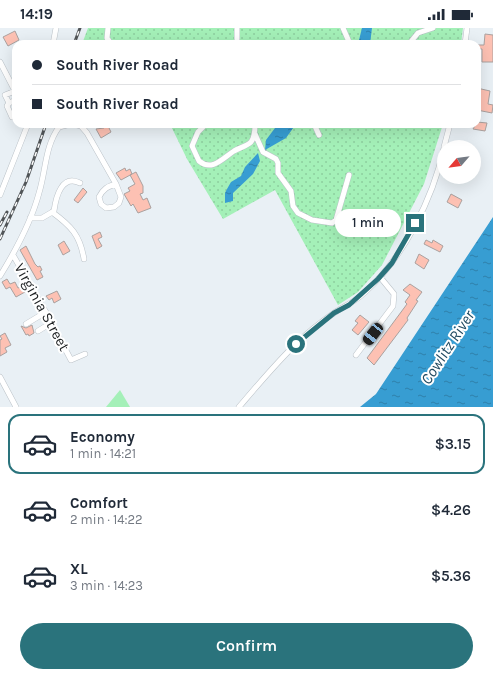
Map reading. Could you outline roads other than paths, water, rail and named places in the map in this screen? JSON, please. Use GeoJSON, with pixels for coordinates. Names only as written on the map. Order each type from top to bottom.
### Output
{"type":"FeatureCollection","features":[{"type":"Feature","properties":{"kind":"street"},"geometry":{"type":"LineString","coordinates":[[54,40],[56,28]]}},
{"type":"Feature","properties":{"kind":"street"},"geometry":{"type":"LineString","coordinates":[[108,28],[107,38],[108,40]]}},
{"type":"Feature","properties":{"kind":"street"},"geometry":{"type":"LineString","coordinates":[[237,28],[237,39]]}},
{"type":"Feature","properties":{"kind":"street"},"geometry":{"type":"LineString","coordinates":[[343,28],[348,40]]}},
{"type":"Feature","properties":{"kind":"street"},"geometry":{"type":"LineString","coordinates":[[412,40],[418,33],[433,28]]}},
{"type":"Feature","properties":{"kind":"street"},"geometry":{"type":"LineString","coordinates":[[466,40],[467,28]]}},
{"type":"Feature","properties":{"kind":"street"},"geometry":{"type":"LineString","coordinates":[[0,62],[12,84]]}},
{"type":"Feature","properties":{"kind":"street"},"geometry":{"type":"LineString","coordinates":[[12,93],[5,95],[9,103],[7,106],[12,117]]}},
{"type":"Feature","properties":{"kind":"street"},"geometry":{"type":"LineString","coordinates":[[0,196],[26,128]]}},
{"type":"Feature","properties":{"kind":"street"},"geometry":{"type":"LineString","coordinates":[[0,276],[13,255],[30,218],[39,194],[51,138],[58,128]]}},
{"type":"Feature","properties":{"kind":"street"},"geometry":{"type":"LineString","coordinates":[[83,128],[116,184],[121,197],[119,203],[114,207],[106,208],[101,204],[99,197],[102,191],[108,186],[116,184]]}},
{"type":"Feature","properties":{"kind":"street"},"geometry":{"type":"LineString","coordinates":[[202,128],[198,132],[192,146],[199,161],[204,164],[219,163],[224,160],[248,144],[255,132]]}},
{"type":"Feature","properties":{"kind":"street"},"geometry":{"type":"LineString","coordinates":[[255,128],[255,132],[263,152],[276,158],[278,162],[278,173],[291,191],[293,206],[298,213],[312,220],[332,223],[336,220],[349,175]]}},
{"type":"Feature","properties":{"kind":"street"},"geometry":{"type":"LineString","coordinates":[[316,128],[319,135]]}},
{"type":"Feature","properties":{"kind":"street"},"geometry":{"type":"LineString","coordinates":[[446,140],[449,128]]}},
{"type":"Feature","properties":{"kind":"street"},"geometry":{"type":"LineString","coordinates":[[239,407],[296,344],[334,313],[354,301],[380,277],[392,263],[409,235],[437,175]]}},
{"type":"Feature","properties":{"kind":"street"},"geometry":{"type":"LineString","coordinates":[[30,218],[42,218],[52,212],[63,185],[67,181],[73,180],[80,183]]}},
{"type":"Feature","properties":{"kind":"street"},"geometry":{"type":"LineString","coordinates":[[52,212],[66,222],[79,238],[84,259]]}},
{"type":"Feature","properties":{"kind":"street","name":"Virginia Street"},"geometry":{"type":"LineString","coordinates":[[13,255],[46,312],[71,360],[85,354]]}},
{"type":"Feature","properties":{"kind":"street"},"geometry":{"type":"LineString","coordinates":[[356,355],[393,306],[394,294],[380,277]]}},
{"type":"Feature","properties":{"kind":"street"},"geometry":{"type":"LineString","coordinates":[[26,324],[46,312]]}},
{"type":"Feature","properties":{"kind":"street"},"geometry":{"type":"LineString","coordinates":[[38,331],[51,323]]}},
{"type":"Feature","properties":{"kind":"street"},"geometry":{"type":"LineString","coordinates":[[0,377],[16,407]]}},
{"type":"Feature","properties":{"kind":"water"},"geometry":{"type":"Polygon","coordinates":[[[362,28],[372,28],[370,40],[359,40],[362,28]]]}},
{"type":"Feature","properties":{"kind":"water"},"geometry":{"type":"Polygon","coordinates":[[[275,128],[293,128],[286,138],[265,150],[266,140],[275,128]]]}},
{"type":"Feature","properties":{"kind":"water"},"geometry":{"type":"Polygon","coordinates":[[[258,153],[260,161],[253,174],[233,193],[233,201],[225,203],[225,193],[231,182],[241,176],[245,167],[258,153]]]}},
{"type":"Feature","properties":{"kind":"water","name":"Cowlitz River"},"geometry":{"type":"Polygon","coordinates":[[[493,217],[493,407],[360,407],[376,394],[493,217]]]}},
{"type":"Feature","properties":{"kind":"railway"},"geometry":{"type":"LineString","coordinates":[[76,40],[80,28]]}},
{"type":"Feature","properties":{"kind":"railway"},"geometry":{"type":"LineString","coordinates":[[0,239],[26,182],[45,128]]}},
{"type":"Feature","properties":{"kind":"railway"},"geometry":{"type":"LineString","coordinates":[[0,225],[7,212]]}}]}
